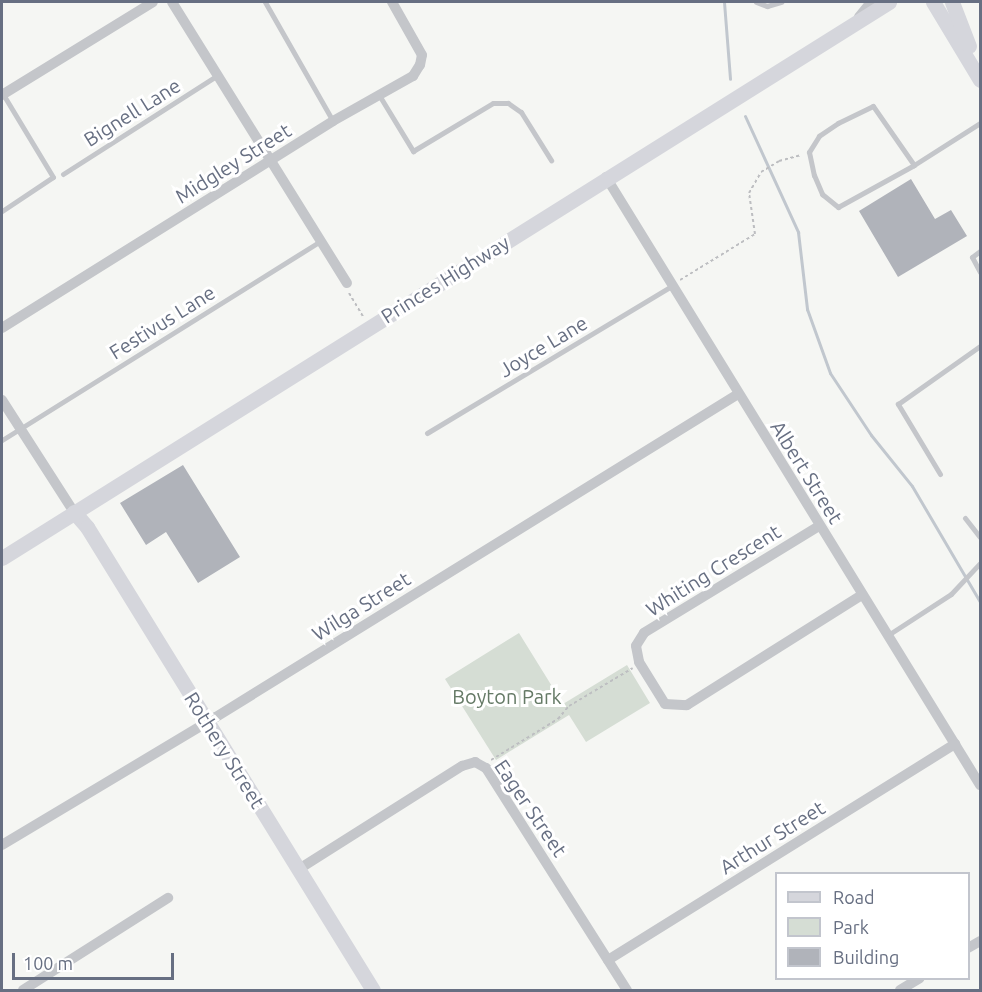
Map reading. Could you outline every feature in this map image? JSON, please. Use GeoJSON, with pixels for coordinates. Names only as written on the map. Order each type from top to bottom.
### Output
{"type":"FeatureCollection","features":[{"type":"Feature","properties":{"kind":"main road","name":"Princes Highway"},"geometry":{"type":"LineString","coordinates":[[2,558],[606,177],[889,2]]}},
{"type":"Feature","properties":{"kind":"main road"},"geometry":{"type":"LineString","coordinates":[[933,2],[981,80]]}},
{"type":"Feature","properties":{"kind":"main road"},"geometry":{"type":"LineString","coordinates":[[952,2],[981,72]]}},
{"type":"Feature","properties":{"kind":"main road","name":"Rothery Street"},"geometry":{"type":"LineString","coordinates":[[74,512],[99,546],[373,990]]}},
{"type":"Feature","properties":{"kind":"street"},"geometry":{"type":"LineString","coordinates":[[2,93],[153,2]]}},
{"type":"Feature","properties":{"kind":"street"},"geometry":{"type":"LineString","coordinates":[[172,2],[346,285]]}},
{"type":"Feature","properties":{"kind":"street","name":"Midgley Street"},"geometry":{"type":"LineString","coordinates":[[2,328],[333,121],[413,76],[422,60],[419,48],[392,2]]}},
{"type":"Feature","properties":{"kind":"street"},"geometry":{"type":"LineString","coordinates":[[855,22],[871,2]]}},
{"type":"Feature","properties":{"kind":"street","name":"Albert Street"},"geometry":{"type":"LineString","coordinates":[[606,177],[819,526],[981,785]]}},
{"type":"Feature","properties":{"kind":"street","name":"Wilga Street"},"geometry":{"type":"LineString","coordinates":[[2,846],[207,723],[738,394]]}},
{"type":"Feature","properties":{"kind":"street"},"geometry":{"type":"LineString","coordinates":[[2,400],[74,512]]}},
{"type":"Feature","properties":{"kind":"street","name":"Whiting Crescent"},"geometry":{"type":"LineString","coordinates":[[640,663],[636,646],[644,633],[819,526]]}},
{"type":"Feature","properties":{"kind":"street"},"geometry":{"type":"LineString","coordinates":[[640,663],[665,704],[687,705],[862,595]]}},
{"type":"Feature","properties":{"kind":"street","name":"Arthur Street"},"geometry":{"type":"LineString","coordinates":[[608,960],[955,744]]}},
{"type":"Feature","properties":{"kind":"street","name":"Eager Street"},"geometry":{"type":"LineString","coordinates":[[298,869],[462,766],[475,762],[486,768],[627,990]]}},
{"type":"Feature","properties":{"kind":"street"},"geometry":{"type":"LineString","coordinates":[[23,990],[168,898]]}},
{"type":"Feature","properties":{"kind":"street"},"geometry":{"type":"LineString","coordinates":[[900,990],[917,980]]}},
{"type":"Feature","properties":{"kind":"lane"},"geometry":{"type":"LineString","coordinates":[[266,2],[333,121]]}},
{"type":"Feature","properties":{"kind":"lane"},"geometry":{"type":"LineString","coordinates":[[756,2],[767,6],[781,2]]}},
{"type":"Feature","properties":{"kind":"lane","name":"Bignell Lane"},"geometry":{"type":"LineString","coordinates":[[63,174],[218,75]]}},
{"type":"Feature","properties":{"kind":"lane"},"geometry":{"type":"LineString","coordinates":[[2,93],[52,174],[51,181],[2,212]]}},
{"type":"Feature","properties":{"kind":"lane"},"geometry":{"type":"LineString","coordinates":[[379,95],[412,151],[493,103],[508,103],[521,112],[551,160]]}},
{"type":"Feature","properties":{"kind":"lane"},"geometry":{"type":"LineString","coordinates":[[914,165],[873,106],[838,123],[819,136],[809,152],[814,175],[822,194],[838,207],[914,165],[981,123]]}},
{"type":"Feature","properties":{"kind":"lane","name":"Festivus Lane"},"geometry":{"type":"LineString","coordinates":[[2,440],[321,241]]}},
{"type":"Feature","properties":{"kind":"lane"},"geometry":{"type":"LineString","coordinates":[[981,251],[972,257],[981,272]]}},
{"type":"Feature","properties":{"kind":"lane","name":"Joyce Lane"},"geometry":{"type":"LineString","coordinates":[[427,433],[673,284]]}},
{"type":"Feature","properties":{"kind":"lane"},"geometry":{"type":"LineString","coordinates":[[940,474],[898,404],[981,346]]}},
{"type":"Feature","properties":{"kind":"lane"},"geometry":{"type":"LineString","coordinates":[[965,518],[981,537]]}},
{"type":"Feature","properties":{"kind":"lane"},"geometry":{"type":"LineString","coordinates":[[888,635],[951,594],[981,563]]}},
{"type":"Feature","properties":{"kind":"path"},"geometry":{"type":"LineString","coordinates":[[673,284],[755,234],[748,193],[761,172],[779,161],[809,152]]}},
{"type":"Feature","properties":{"kind":"path"},"geometry":{"type":"LineString","coordinates":[[346,285],[363,316]]}},
{"type":"Feature","properties":{"kind":"path"},"geometry":{"type":"LineString","coordinates":[[489,762],[558,719],[568,706],[640,663]]}},
{"type":"Feature","properties":{"kind":"green space","name":"Boyton Park"},"geometry":{"type":"Polygon","coordinates":[[[519,633],[563,704],[627,665],[650,703],[586,742],[569,715],[496,760],[445,679],[519,633]]]}},
{"type":"Feature","properties":{"kind":"building"},"geometry":{"type":"Polygon","coordinates":[[[911,179],[935,219],[951,210],[967,236],[898,277],[859,211],[911,179]]]}},
{"type":"Feature","properties":{"kind":"building"},"geometry":{"type":"Polygon","coordinates":[[[183,465],[240,557],[198,583],[166,532],[146,545],[120,503],[183,465]]]}},
{"type":"Feature","properties":{"kind":"waterway"},"geometry":{"type":"LineString","coordinates":[[724,2],[730,79]]}},
{"type":"Feature","properties":{"kind":"waterway"},"geometry":{"type":"LineString","coordinates":[[745,116],[798,232],[807,309],[830,373],[871,435],[912,486],[980,602]]}}]}
